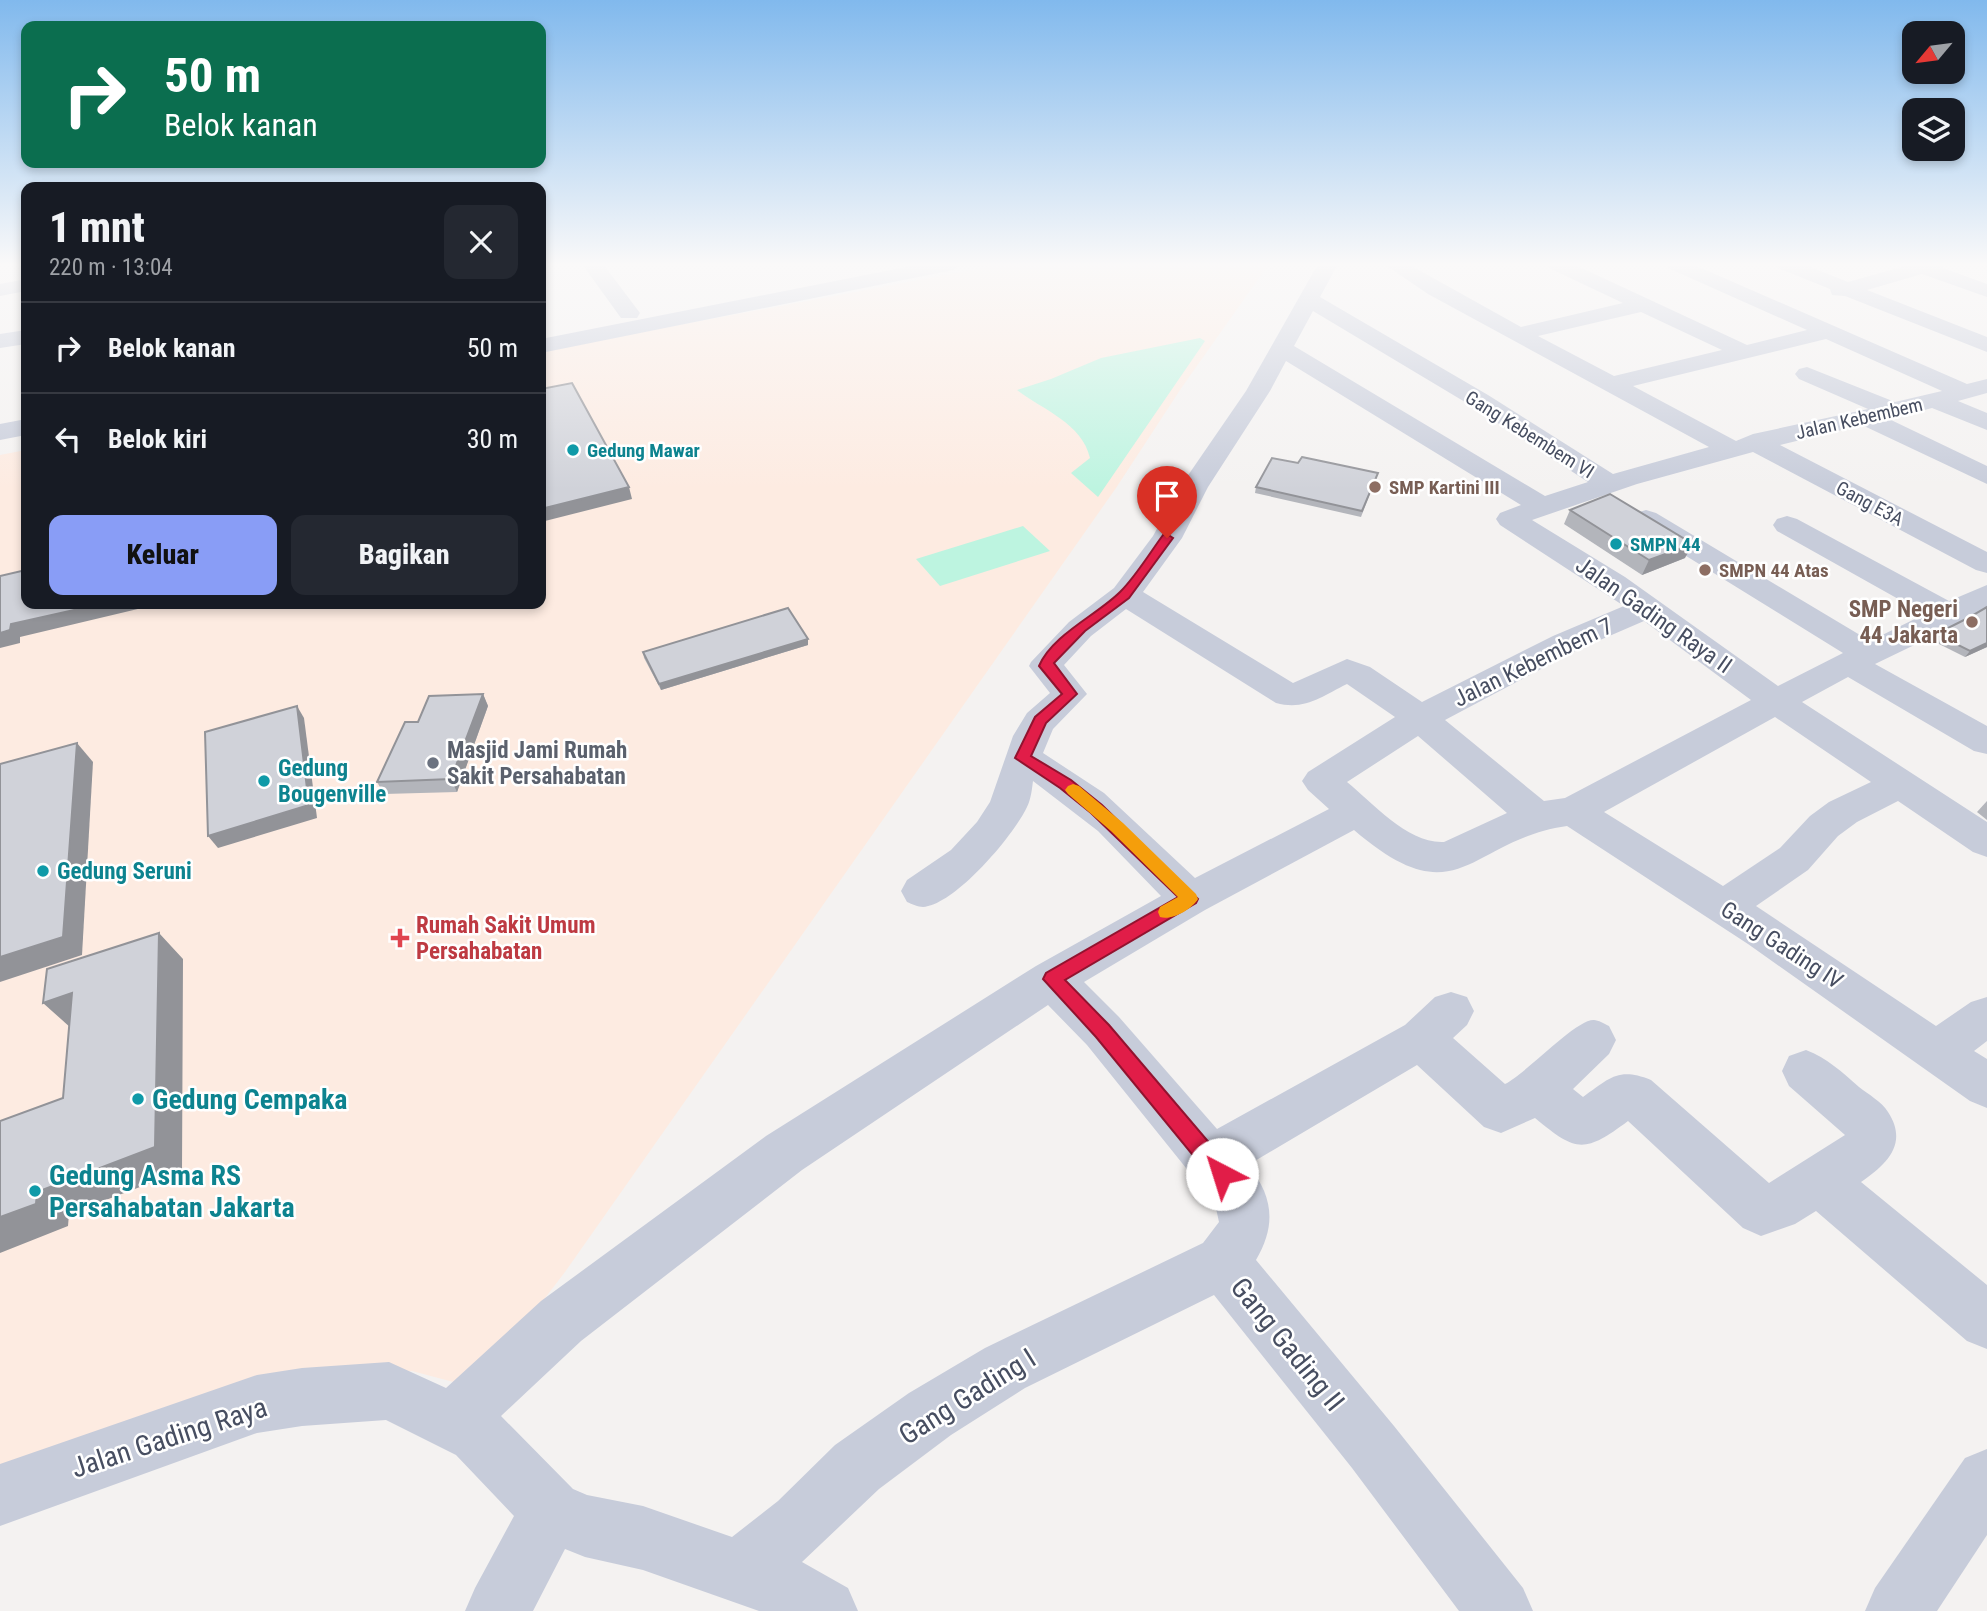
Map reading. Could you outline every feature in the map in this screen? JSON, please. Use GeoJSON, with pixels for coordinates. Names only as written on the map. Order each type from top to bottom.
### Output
{"type":"FeatureCollection","features":[{"type":"Feature","properties":{"kind":"street"},"geometry":{"type":"LineString","coordinates":[[546,345],[572,339]]}},
{"type":"Feature","properties":{"kind":"street"},"geometry":{"type":"LineString","coordinates":[[922,891],[965,861],[986,840],[1009,805],[1023,758],[1040,721],[1070,694],[1046,666],[1048,662],[1080,629],[1125,595],[1167,538],[1194,488],[1258,391],[1285,339]]}},
{"type":"Feature","properties":{"kind":"street","name":"Gang Kebembem VI"},"geometry":{"type":"LineString","coordinates":[[1376,339],[1479,400],[1857,658],[1987,742]]}},
{"type":"Feature","properties":{"kind":"street","name":"Gang E3A"},"geometry":{"type":"LineString","coordinates":[[1530,339],[1612,384],[1987,564]]}},
{"type":"Feature","properties":{"kind":"street"},"geometry":{"type":"LineString","coordinates":[[1716,339],[1742,351]]}},
{"type":"Feature","properties":{"kind":"street"},"geometry":{"type":"LineString","coordinates":[[1612,384],[1793,339]]}},
{"type":"Feature","properties":{"kind":"street"},"geometry":{"type":"LineString","coordinates":[[1849,339],[1976,389]]}},
{"type":"Feature","properties":{"kind":"street"},"geometry":{"type":"LineString","coordinates":[[1280,348],[1542,506]]}},
{"type":"Feature","properties":{"kind":"street"},"geometry":{"type":"LineString","coordinates":[[1807,374],[1892,410]]}},
{"type":"Feature","properties":{"kind":"street","name":"Jalan Kebembem"},"geometry":{"type":"LineString","coordinates":[[1742,445],[1976,389]]}},
{"type":"Feature","properties":{"kind":"street"},"geometry":{"type":"LineString","coordinates":[[1934,400],[1987,422]]}},
{"type":"Feature","properties":{"kind":"street"},"geometry":{"type":"LineString","coordinates":[[1865,417],[1987,476]]}},
{"type":"Feature","properties":{"kind":"street"},"geometry":{"type":"LineString","coordinates":[[0,432],[21,428]]}},
{"type":"Feature","properties":{"kind":"street","name":"Jalan Gading Raya II"},"geometry":{"type":"LineString","coordinates":[[1742,445],[1601,485],[1510,519],[1646,608],[1776,701],[1987,842]]}},
{"type":"Feature","properties":{"kind":"street"},"geometry":{"type":"LineString","coordinates":[[0,450],[21,446]]}},
{"type":"Feature","properties":{"kind":"street"},"geometry":{"type":"LineString","coordinates":[[1787,524],[1951,615]]}},
{"type":"Feature","properties":{"kind":"street"},"geometry":{"type":"LineString","coordinates":[[453,1421],[561,1321],[784,1153],[871,1095],[961,1041],[1052,979],[1190,899],[1358,811],[1394,841],[1429,858],[1449,856],[1554,813],[1857,658],[1951,615],[1987,594]]}},
{"type":"Feature","properties":{"kind":"street","name":"Gang Gading IV"},"geometry":{"type":"LineString","coordinates":[[1125,595],[1288,695],[1294,696],[1347,670],[1554,813],[1724,907],[1987,1086]]}},
{"type":"Feature","properties":{"kind":"street","name":"Jalan Kebembem 7"},"geometry":{"type":"LineString","coordinates":[[1358,811],[1328,788],[1321,781],[1323,778],[1420,718],[1565,643],[1646,608]]}},
{"type":"Feature","properties":{"kind":"street"},"geometry":{"type":"LineString","coordinates":[[1023,758],[1066,784],[1096,809],[1190,899]]}},
{"type":"Feature","properties":{"kind":"street"},"geometry":{"type":"LineString","coordinates":[[1724,907],[1794,859],[1824,826],[1843,812],[1900,784]]}},
{"type":"Feature","properties":{"kind":"street","name":"Gang Gading II"},"geometry":{"type":"LineString","coordinates":[[1052,979],[1102,1031],[1233,1187],[1246,1209],[1245,1226],[1222,1262],[1373,1447],[1500,1611]]}},
{"type":"Feature","properties":{"kind":"street"},"geometry":{"type":"LineString","coordinates":[[1937,1051],[1987,1016]]}},
{"type":"Feature","properties":{"kind":"street"},"geometry":{"type":"LineString","coordinates":[[1210,1160],[1436,1025],[1501,1111],[1538,1091],[1593,1040]]}},
{"type":"Feature","properties":{"kind":"street"},"geometry":{"type":"LineString","coordinates":[[1538,1091],[1578,1123],[1588,1122],[1627,1094],[1634,1095],[1761,1210],[1771,1210],[1805,1185],[1819,1180],[1867,1149],[1872,1140],[1870,1126],[1806,1071]]}},
{"type":"Feature","properties":{"kind":"street"},"geometry":{"type":"LineString","coordinates":[[1819,1180],[1987,1321]]}},
{"type":"Feature","properties":{"kind":"street","name":"Gang Gading I"},"geometry":{"type":"LineString","coordinates":[[739,1572],[800,1523],[857,1467],[930,1414],[1005,1368],[1222,1262]]}},
{"type":"Feature","properties":{"kind":"street","name":"Jalan Gading Raya"},"geometry":{"type":"LineString","coordinates":[[0,1494],[257,1404],[302,1397],[389,1391],[477,1434],[551,1511],[585,1526],[643,1538],[792,1590],[825,1611]]}},
{"type":"Feature","properties":{"kind":"street"},"geometry":{"type":"LineString","coordinates":[[1898,1611],[1987,1480]]}},
{"type":"Feature","properties":{"kind":"street"},"geometry":{"type":"LineString","coordinates":[[498,1611],[551,1511]]}},
{"type":"Feature","properties":{"kind":"shaded area","name":"Rumah Sakit Umum Persahabatan"},"geometry":{"type":"Polygon","coordinates":[[[604,339],[1216,339],[1116,488],[565,1272],[476,1388],[412,1371],[181,1410],[0,1479],[0,455],[21,451],[21,609],[546,609],[546,350],[604,339]]]}},
{"type":"Feature","properties":{"kind":"green space"},"geometry":{"type":"Polygon","coordinates":[[[1194,339],[1205,341],[1098,497],[1071,473],[1090,458],[1079,435],[1060,418],[1017,390],[1101,358],[1194,339]]]}},
{"type":"Feature","properties":{"kind":"green space"},"geometry":{"type":"Polygon","coordinates":[[[1023,526],[1050,551],[940,586],[916,559],[1023,526]]]}},
{"type":"Feature","properties":{"kind":"building","name":"Gedung Mawar"},"geometry":{"type":"Polygon","coordinates":[[[572,383],[629,487],[546,508],[546,388],[572,383]]]}},
{"type":"Feature","properties":{"kind":"building","name":"SMP Kartini III"},"geometry":{"type":"Polygon","coordinates":[[[1302,457],[1378,473],[1362,511],[1256,487],[1272,458],[1298,463],[1302,457]]]}},
{"type":"Feature","properties":{"kind":"building"},"geometry":{"type":"Polygon","coordinates":[[[1610,494],[1693,544],[1649,560],[1570,510],[1610,494]]]}},
{"type":"Feature","properties":{"kind":"building"},"geometry":{"type":"Polygon","coordinates":[[[21,571],[21,609],[78,609],[11,624],[10,630],[0,633],[0,576],[21,571]]]}},
{"type":"Feature","properties":{"kind":"building","name":"SMP Negeri 44 Jakarta"},"geometry":{"type":"Polygon","coordinates":[[[1987,607],[1987,643],[1970,651],[1936,634],[1968,618],[1987,607]]]}},
{"type":"Feature","properties":{"kind":"building"},"geometry":{"type":"Polygon","coordinates":[[[788,608],[808,639],[659,684],[643,652],[788,608]]]}},
{"type":"Feature","properties":{"kind":"building","name":"Masjid Jami Rumah Sakit Persahabatan"},"geometry":{"type":"Polygon","coordinates":[[[483,694],[451,779],[377,782],[405,722],[418,722],[429,696],[483,694]]]}},
{"type":"Feature","properties":{"kind":"building","name":"Gedung Bougenville"},"geometry":{"type":"Polygon","coordinates":[[[297,706],[309,805],[208,836],[205,732],[297,706]]]}},
{"type":"Feature","properties":{"kind":"building","name":"Gedung Seruni"},"geometry":{"type":"Polygon","coordinates":[[[77,743],[63,937],[0,957],[0,764],[77,743]]]}},
{"type":"Feature","properties":{"kind":"building"},"geometry":{"type":"Polygon","coordinates":[[[159,933],[155,1147],[37,1192],[36,1204],[0,1217],[0,1121],[63,1098],[72,993],[43,1003],[47,969],[159,933]]]}},
{"type":"Feature","properties":{"kind":"slow traffic"},"geometry":{"type":"LineString","coordinates":[[1073,790],[1117,827],[1190,899],[1166,912]]}},
{"type":"Feature","properties":{"kind":"place","name":"Gedung Mawar"},"geometry":{"type":"Point","coordinates":[573,450]}},
{"type":"Feature","properties":{"kind":"place","name":"SMP Kartini III"},"geometry":{"type":"Point","coordinates":[1375,487]}},
{"type":"Feature","properties":{"kind":"place","name":"SMPN 44"},"geometry":{"type":"Point","coordinates":[1616,544]}},
{"type":"Feature","properties":{"kind":"place","name":"SMPN 44 Atas"},"geometry":{"type":"Point","coordinates":[1705,570]}},
{"type":"Feature","properties":{"kind":"place","name":"SMP Negeri 44 Jakarta"},"geometry":{"type":"Point","coordinates":[1972,622]}},
{"type":"Feature","properties":{"kind":"place","name":"Masjid Jami Rumah Sakit Persahabatan"},"geometry":{"type":"Point","coordinates":[433,763]}},
{"type":"Feature","properties":{"kind":"place","name":"Gedung Bougenville"},"geometry":{"type":"Point","coordinates":[264,781]}},
{"type":"Feature","properties":{"kind":"place","name":"Gedung Seruni"},"geometry":{"type":"Point","coordinates":[43,871]}},
{"type":"Feature","properties":{"kind":"place","name":"Rumah Sakit Umum Persahabatan"},"geometry":{"type":"Point","coordinates":[400,938]}},
{"type":"Feature","properties":{"kind":"place","name":"Gedung Cempaka"},"geometry":{"type":"Point","coordinates":[138,1099]}},
{"type":"Feature","properties":{"kind":"place","name":"Gedung Asma RS Persahabatan Jakarta"},"geometry":{"type":"Point","coordinates":[35,1191]}},
{"type":"Feature","properties":{"kind":"route"},"geometry":{"type":"LineString","coordinates":[[1167,538],[1125,595],[1080,629],[1048,662],[1046,666],[1070,694],[1040,721],[1023,758],[1066,784],[1096,809],[1190,899],[1052,979],[1102,1031],[1222,1174]]}}]}
